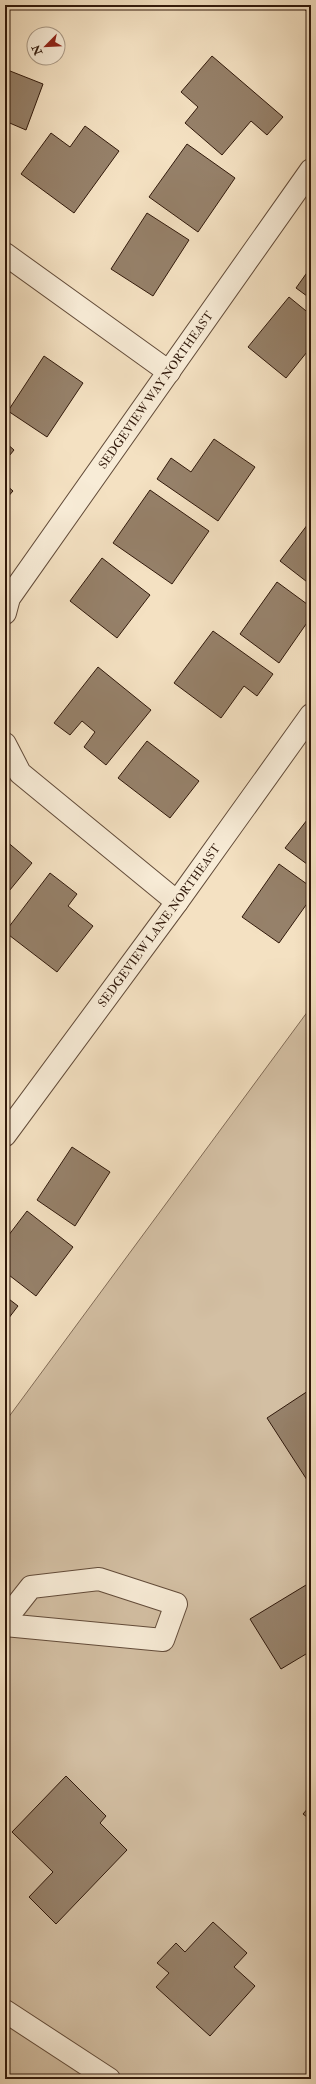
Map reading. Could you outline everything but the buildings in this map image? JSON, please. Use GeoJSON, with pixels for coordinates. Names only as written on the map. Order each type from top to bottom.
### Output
{"type":"FeatureCollection","features":[{"type":"Feature","properties":{"kind":"street","name":"SEDGEVIEW WAY NORTHEAST"},"geometry":{"type":"LineString","coordinates":[[5,613],[9,598],[311,170]]}},
{"type":"Feature","properties":{"kind":"street"},"geometry":{"type":"LineString","coordinates":[[5,254],[169,372]]}},
{"type":"Feature","properties":{"kind":"street","name":"SEDGEVIEW LANE NORTHEAST"},"geometry":{"type":"LineString","coordinates":[[5,1136],[177,902],[311,715]]}},
{"type":"Feature","properties":{"kind":"street"},"geometry":{"type":"LineString","coordinates":[[5,744],[20,773],[177,902]]}},
{"type":"Feature","properties":{"kind":"street"},"geometry":{"type":"LineString","coordinates":[[5,1620],[31,1587],[99,1579],[176,1604],[163,1640],[5,1625]]}},
{"type":"Feature","properties":{"kind":"street"},"geometry":{"type":"LineString","coordinates":[[5,2011],[109,2079]]}},
{"type":"Feature","properties":{"kind":"shaded area"},"geometry":{"type":"Polygon","coordinates":[[[311,1007],[311,2079],[9,2079],[5,2074],[5,1422],[311,1007]]]}}]}
